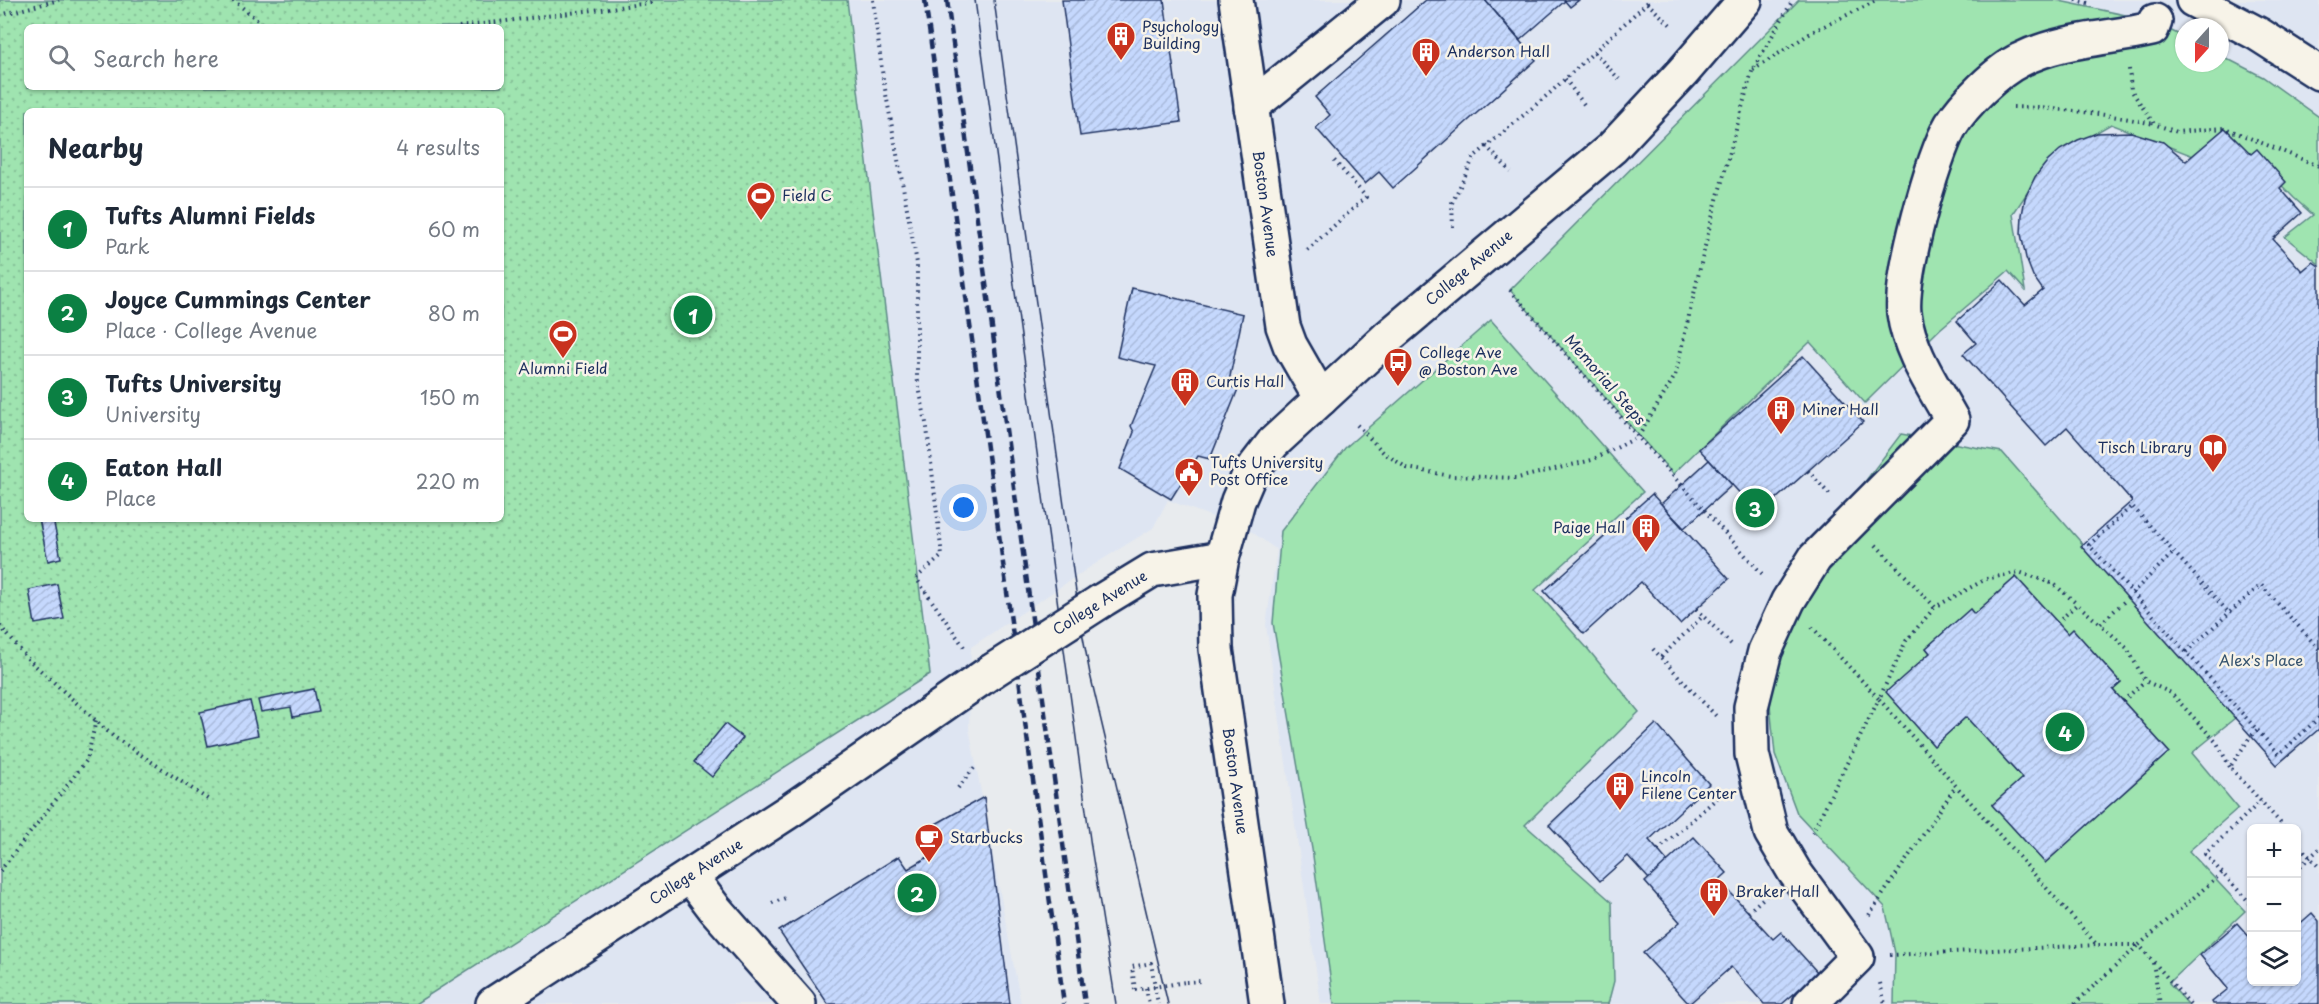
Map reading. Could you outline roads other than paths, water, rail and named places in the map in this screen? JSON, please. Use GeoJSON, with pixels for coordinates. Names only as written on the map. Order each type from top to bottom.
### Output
{"type":"FeatureCollection","features":[{"type":"Feature","properties":{"kind":"street","name":"Boston Avenue"},"geometry":{"type":"LineString","coordinates":[[1236,0],[1283,326],[1290,345],[1321,399]]}},
{"type":"Feature","properties":{"kind":"street"},"geometry":{"type":"LineString","coordinates":[[1251,107],[1383,0]]}},
{"type":"Feature","properties":{"kind":"street","name":"College Avenue"},"geometry":{"type":"LineString","coordinates":[[493,1004],[791,810],[992,671],[1101,601],[1152,570],[1222,558],[1238,501],[1250,473],[1282,432],[1398,328],[1612,148],[1683,72],[1745,0]]}},
{"type":"Feature","properties":{"kind":"street"},"geometry":{"type":"LineString","coordinates":[[2193,0],[2258,34],[2319,73]]}},
{"type":"Feature","properties":{"kind":"street"},"geometry":{"type":"LineString","coordinates":[[1810,1004],[1852,951],[1794,871],[1771,832],[1755,765],[1751,707],[1765,651],[1788,602],[1815,558],[1952,420],[1916,355],[1904,313],[1908,270],[1935,164],[1952,125],[1991,81],[2019,60],[2066,43],[2144,27]]}},
{"type":"Feature","properties":{"kind":"street","name":"Boston Avenue"},"geometry":{"type":"LineString","coordinates":[[1222,558],[1215,595],[1216,649],[1267,1004]]}},
{"type":"Feature","properties":{"kind":"street"},"geometry":{"type":"LineString","coordinates":[[690,876],[715,909],[799,1004]]}},
{"type":"Feature","properties":{"kind":"tram line"},"geometry":{"type":"LineString","coordinates":[[975,0],[1091,847],[1116,1004]]}},
{"type":"Feature","properties":{"kind":"tram line"},"geometry":{"type":"LineString","coordinates":[[994,0],[1080,621],[1090,674],[1168,1004]]}},
{"type":"Feature","properties":{"kind":"railway"},"geometry":{"type":"LineString","coordinates":[[925,0],[1064,1004]]}},
{"type":"Feature","properties":{"kind":"railway"},"geometry":{"type":"LineString","coordinates":[[947,0],[1085,1004]]}},
{"type":"Feature","properties":{"kind":"place","name":"Psychology Building"},"geometry":{"type":"Point","coordinates":[1121,62]}},
{"type":"Feature","properties":{"kind":"place","name":"Anderson Hall"},"geometry":{"type":"Point","coordinates":[1426,78]}},
{"type":"Feature","properties":{"kind":"place","name":"Field C"},"geometry":{"type":"Point","coordinates":[761,222]}},
{"type":"Feature","properties":{"kind":"place","name":"Tufts Alumni Fields"},"geometry":{"type":"Point","coordinates":[693,315]}},
{"type":"Feature","properties":{"kind":"place","name":"Alumni Field"},"geometry":{"type":"Point","coordinates":[563,360]}},
{"type":"Feature","properties":{"kind":"place","name":"College Ave @ Boston Ave"},"geometry":{"type":"Point","coordinates":[1398,388]}},
{"type":"Feature","properties":{"kind":"place","name":"Curtis Hall"},"geometry":{"type":"Point","coordinates":[1185,408]}},
{"type":"Feature","properties":{"kind":"place","name":"Miner Hall"},"geometry":{"type":"Point","coordinates":[1781,436]}},
{"type":"Feature","properties":{"kind":"place","name":"Tisch Library"},"geometry":{"type":"Point","coordinates":[2213,474]}},
{"type":"Feature","properties":{"kind":"place","name":"Tufts University Post Office"},"geometry":{"type":"Point","coordinates":[1189,498]}},
{"type":"Feature","properties":{"kind":"place","name":"Tufts University"},"geometry":{"type":"Point","coordinates":[1755,508]}},
{"type":"Feature","properties":{"kind":"place","name":"Paige Hall"},"geometry":{"type":"Point","coordinates":[1646,554]}},
{"type":"Feature","properties":{"kind":"place","name":"Eaton Hall"},"geometry":{"type":"Point","coordinates":[2065,732]}},
{"type":"Feature","properties":{"kind":"place","name":"Lincoln Filene Center"},"geometry":{"type":"Point","coordinates":[1620,812]}},
{"type":"Feature","properties":{"kind":"place","name":"Starbucks"},"geometry":{"type":"Point","coordinates":[929,864]}},
{"type":"Feature","properties":{"kind":"place","name":"Joyce Cummings Center"},"geometry":{"type":"Point","coordinates":[917,893]}},
{"type":"Feature","properties":{"kind":"place","name":"Braker Hall"},"geometry":{"type":"Point","coordinates":[1714,918]}},
{"type":"Feature","properties":{"kind":"park label","name":"Alex's Place"},"geometry":{"type":"Point","coordinates":[2261,661]}}]}
